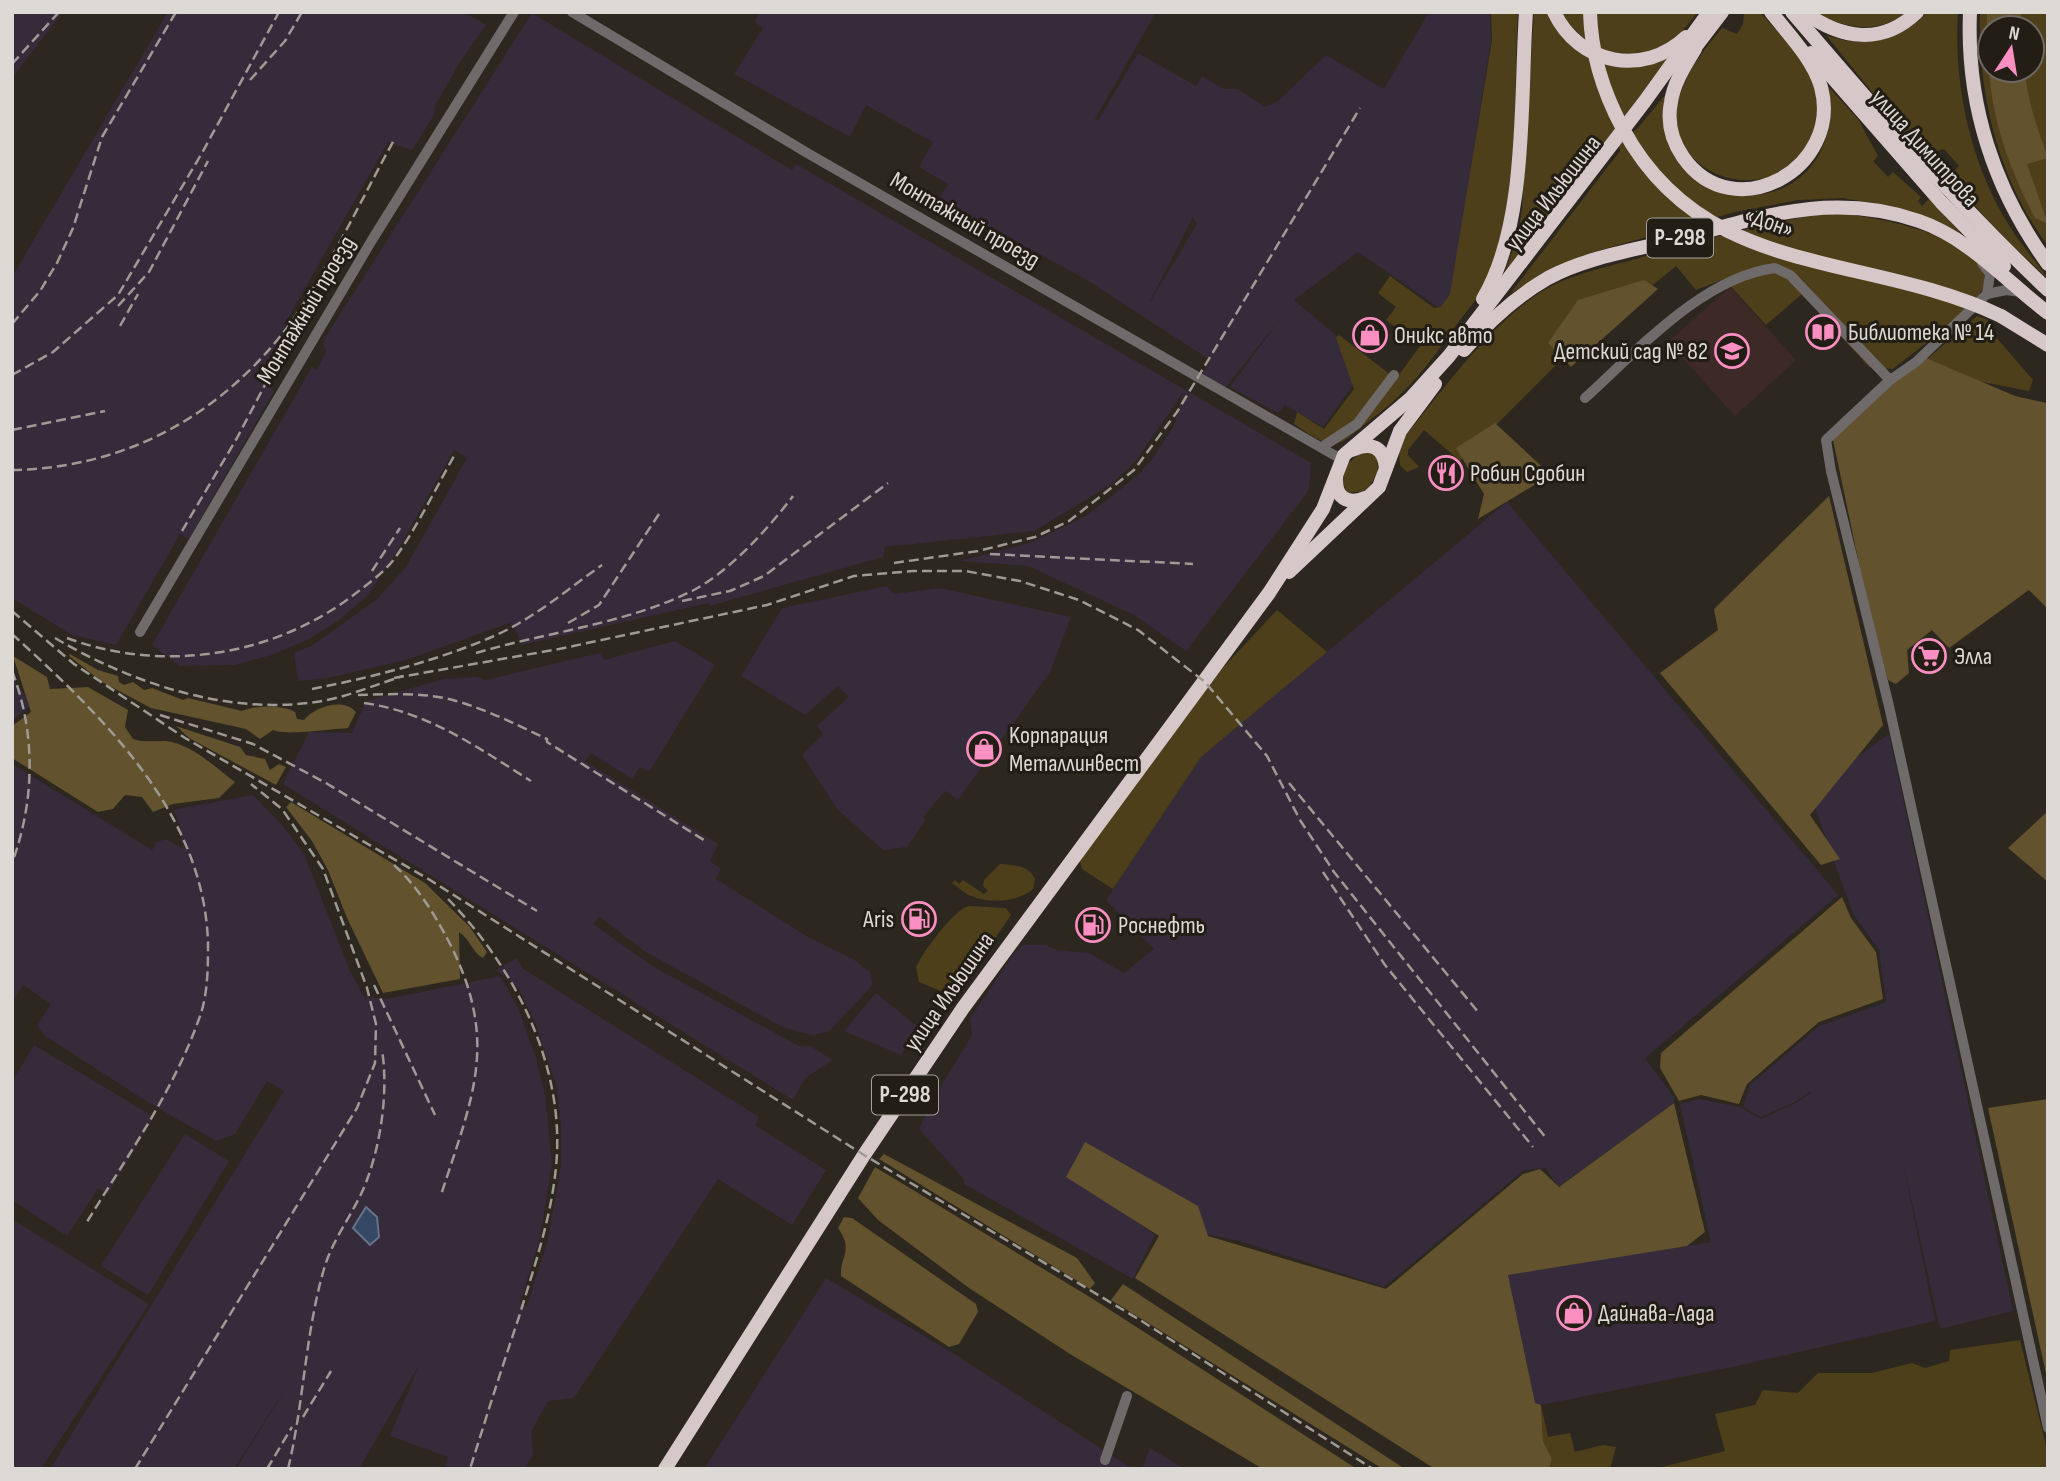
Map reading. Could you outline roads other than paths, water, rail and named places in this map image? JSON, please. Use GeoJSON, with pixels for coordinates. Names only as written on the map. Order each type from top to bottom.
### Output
{"type":"FeatureCollection","features":[{"type":"Feature","properties":{"kind":"highway"},"geometry":{"type":"LineString","coordinates":[[1428,386],[1488,289],[1508,241],[1514,200],[1525,12]]}},
{"type":"Feature","properties":{"kind":"highway"},"geometry":{"type":"LineString","coordinates":[[1554,12],[1567,33],[1584,49],[1604,58],[1630,62],[1651,58],[1672,48],[1714,15]]}},
{"type":"Feature","properties":{"kind":"highway","name":"«Дон»"},"geometry":{"type":"LineString","coordinates":[[1590,12],[1596,62],[1609,102],[1648,167],[1681,202],[1726,231],[1773,250],[1938,290],[2001,316],[2048,345]]}},
{"type":"Feature","properties":{"kind":"highway"},"geometry":{"type":"LineString","coordinates":[[1695,49],[1671,100],[1671,128],[1681,155],[1703,176],[1730,187],[1749,189],[1777,182],[1790,174],[1810,154],[1819,136],[1824,106],[1818,77],[1773,12]]}},
{"type":"Feature","properties":{"kind":"highway","name":"улица Димитрова"},"geometry":{"type":"LineString","coordinates":[[1773,12],[1941,202],[2048,310]]}},
{"type":"Feature","properties":{"kind":"highway","name":"улица Димитрова"},"geometry":{"type":"LineString","coordinates":[[1792,12],[1897,135],[1987,232],[2048,290]]}},
{"type":"Feature","properties":{"kind":"highway"},"geometry":{"type":"LineString","coordinates":[[1804,12],[1836,32],[1867,36],[1893,29],[1917,12]]}},
{"type":"Feature","properties":{"kind":"highway"},"geometry":{"type":"LineString","coordinates":[[1970,12],[1971,67],[1984,137],[2010,203],[2048,264]]}},
{"type":"Feature","properties":{"kind":"highway","name":"улица Ильюшина"},"geometry":{"type":"LineString","coordinates":[[1428,386],[1645,101],[1714,15]]}},
{"type":"Feature","properties":{"kind":"highway","name":"улица Ильюшина"},"geometry":{"type":"LineString","coordinates":[[1417,399],[1695,49],[1714,15]]}},
{"type":"Feature","properties":{"kind":"highway","name":"Р-298"},"geometry":{"type":"LineString","coordinates":[[1428,386],[1491,320],[1550,277],[1592,261],[1793,209],[1854,207],[1916,220],[1967,246],[2021,292],[2048,310]]}},
{"type":"Feature","properties":{"kind":"highway","name":"Р-298"},"geometry":{"type":"LineString","coordinates":[[1269,593],[1323,509],[1342,460],[1417,399]]}},
{"type":"Feature","properties":{"kind":"highway","name":"Р-298"},"geometry":{"type":"LineString","coordinates":[[1269,593],[1308,551],[1371,495],[1384,479],[1396,437],[1417,399]]}},
{"type":"Feature","properties":{"kind":"highway"},"geometry":{"type":"LineString","coordinates":[[1371,495],[1355,501],[1342,498],[1336,486],[1342,460],[1362,446],[1376,447],[1383,453],[1386,469]]}},
{"type":"Feature","properties":{"kind":"highway","name":"улица Ильюшина"},"geometry":{"type":"LineString","coordinates":[[665,1469],[864,1155],[963,1008],[1269,593]]}},
{"type":"Feature","properties":{"kind":"street","name":"Монтажный проезд"},"geometry":{"type":"LineString","coordinates":[[140,632],[372,240],[514,12]]}},
{"type":"Feature","properties":{"kind":"street","name":"Монтажный проезд"},"geometry":{"type":"LineString","coordinates":[[572,12],[841,173],[1342,460]]}},
{"type":"Feature","properties":{"kind":"street"},"geometry":{"type":"LineString","coordinates":[[1967,246],[1990,274],[1987,294]]}},
{"type":"Feature","properties":{"kind":"street"},"geometry":{"type":"LineString","coordinates":[[1585,398],[1685,307],[1708,293],[1774,268],[1790,275],[1890,380]]}},
{"type":"Feature","properties":{"kind":"street"},"geometry":{"type":"LineString","coordinates":[[2021,292],[2006,289],[1987,294],[1916,362],[1890,380],[1826,440],[1889,706],[2048,1427]]}},
{"type":"Feature","properties":{"kind":"street"},"geometry":{"type":"LineString","coordinates":[[1322,447],[1357,424],[1394,375]]}},
{"type":"Feature","properties":{"kind":"street"},"geometry":{"type":"LineString","coordinates":[[1105,1460],[1128,1396]]}},
{"type":"Feature","properties":{"kind":"water"},"geometry":{"type":"Polygon","coordinates":[[[366,1207],[377,1217],[379,1237],[370,1245],[353,1228],[366,1207]]]}},
{"type":"Feature","properties":{"kind":"railway"},"geometry":{"type":"LineString","coordinates":[[12,64],[59,12]]}},
{"type":"Feature","properties":{"kind":"railway"},"geometry":{"type":"LineString","coordinates":[[12,324],[40,291],[57,263],[73,228],[102,137],[176,12]]}},
{"type":"Feature","properties":{"kind":"railway"},"geometry":{"type":"LineString","coordinates":[[12,375],[53,352],[118,295],[202,153],[279,12]]}},
{"type":"Feature","properties":{"kind":"railway"},"geometry":{"type":"LineString","coordinates":[[250,80],[285,41],[302,12]]}},
{"type":"Feature","properties":{"kind":"railway"},"geometry":{"type":"LineString","coordinates":[[894,563],[978,551],[1035,537],[1069,521],[1134,470],[1177,412],[1360,108]]}},
{"type":"Feature","properties":{"kind":"railway"},"geometry":{"type":"LineString","coordinates":[[12,470],[54,467],[95,459],[133,446],[170,430],[236,383],[265,354],[306,300],[394,140]]}},
{"type":"Feature","properties":{"kind":"railway"},"geometry":{"type":"LineString","coordinates":[[118,306],[149,272],[208,161]]}},
{"type":"Feature","properties":{"kind":"railway"},"geometry":{"type":"LineString","coordinates":[[120,326],[138,294]]}},
{"type":"Feature","properties":{"kind":"railway"},"geometry":{"type":"LineString","coordinates":[[182,531],[237,438],[296,326]]}},
{"type":"Feature","properties":{"kind":"railway"},"geometry":{"type":"LineString","coordinates":[[12,430],[105,411]]}},
{"type":"Feature","properties":{"kind":"railway"},"geometry":{"type":"LineString","coordinates":[[67,638],[103,649],[140,655],[177,656],[251,646],[286,634],[351,597],[390,564],[411,534],[454,456]]}},
{"type":"Feature","properties":{"kind":"railway"},"geometry":{"type":"LineString","coordinates":[[682,601],[730,591],[764,576],[888,483]]}},
{"type":"Feature","properties":{"kind":"railway"},"geometry":{"type":"LineString","coordinates":[[476,653],[613,620],[692,591],[720,573],[747,549],[793,496]]}},
{"type":"Feature","properties":{"kind":"railway"},"geometry":{"type":"LineString","coordinates":[[568,623],[599,605],[659,514]]}},
{"type":"Feature","properties":{"kind":"railway"},"geometry":{"type":"LineString","coordinates":[[372,571],[400,528]]}},
{"type":"Feature","properties":{"kind":"railway"},"geometry":{"type":"LineString","coordinates":[[990,554],[1193,564]]}},
{"type":"Feature","properties":{"kind":"railway"},"geometry":{"type":"LineString","coordinates":[[312,689],[404,667],[494,636],[536,612],[602,565]]}},
{"type":"Feature","properties":{"kind":"railway"},"geometry":{"type":"LineString","coordinates":[[394,678],[559,649],[767,605],[854,576],[913,571],[965,571],[1020,581],[1079,600],[1138,630],[1205,682],[1267,756],[1300,820],[1334,872],[1546,1138]]}},
{"type":"Feature","properties":{"kind":"railway"},"geometry":{"type":"LineString","coordinates":[[12,611],[74,664],[185,738],[430,880],[864,1155],[1140,1320],[1373,1469]]}},
{"type":"Feature","properties":{"kind":"railway"},"geometry":{"type":"LineString","coordinates":[[12,634],[113,733],[168,809],[188,851],[202,895],[208,943],[205,999],[189,1044],[148,1124],[85,1225]]}},
{"type":"Feature","properties":{"kind":"railway"},"geometry":{"type":"LineString","coordinates":[[55,638],[115,669],[147,681],[180,692],[248,704],[316,702],[403,676]]}},
{"type":"Feature","properties":{"kind":"railway"},"geometry":{"type":"LineString","coordinates":[[12,671],[25,718],[30,767],[25,816],[12,863]]}},
{"type":"Feature","properties":{"kind":"railway"},"geometry":{"type":"LineString","coordinates":[[358,695],[433,696],[491,713],[547,739],[547,742],[707,842]]}},
{"type":"Feature","properties":{"kind":"railway"},"geometry":{"type":"LineString","coordinates":[[364,703],[410,714],[431,723],[531,781]]}},
{"type":"Feature","properties":{"kind":"railway"},"geometry":{"type":"LineString","coordinates":[[160,715],[253,744],[326,783],[537,911]]}},
{"type":"Feature","properties":{"kind":"railway"},"geometry":{"type":"LineString","coordinates":[[1289,783],[1479,1013]]}},
{"type":"Feature","properties":{"kind":"railway"},"geometry":{"type":"LineString","coordinates":[[135,1469],[357,1108],[375,1063],[376,1024],[367,988],[323,869],[282,809],[251,784]]}},
{"type":"Feature","properties":{"kind":"railway"},"geometry":{"type":"LineString","coordinates":[[394,865],[417,890],[442,928],[463,974],[473,1007],[477,1037],[476,1067],[463,1126],[441,1195]]}},
{"type":"Feature","properties":{"kind":"railway"},"geometry":{"type":"LineString","coordinates":[[1323,872],[1385,965],[1533,1147]]}},
{"type":"Feature","properties":{"kind":"railway"},"geometry":{"type":"LineString","coordinates":[[448,899],[495,956],[531,1021],[544,1056],[553,1093],[557,1130],[554,1186],[546,1224],[470,1469]]}},
{"type":"Feature","properties":{"kind":"railway"},"geometry":{"type":"LineString","coordinates":[[374,985],[435,1115]]}},
{"type":"Feature","properties":{"kind":"railway"},"geometry":{"type":"LineString","coordinates":[[288,1469],[313,1318],[324,1269],[362,1192],[374,1159],[383,1103],[382,1050]]}},
{"type":"Feature","properties":{"kind":"railway"},"geometry":{"type":"LineString","coordinates":[[303,1417],[331,1371]]}},
{"type":"Feature","properties":{"kind":"railway"},"geometry":{"type":"LineString","coordinates":[[267,1469],[292,1427]]}},
{"type":"Feature","properties":{"kind":"place","name":"Библиотека № 14"},"geometry":{"type":"Point","coordinates":[1823,332]}},
{"type":"Feature","properties":{"kind":"place","name":"Оникс авто"},"geometry":{"type":"Point","coordinates":[1370,335]}},
{"type":"Feature","properties":{"kind":"place","name":"Детский сад № 82"},"geometry":{"type":"Point","coordinates":[1732,351]}},
{"type":"Feature","properties":{"kind":"place","name":"Робин Сдобин"},"geometry":{"type":"Point","coordinates":[1446,473]}},
{"type":"Feature","properties":{"kind":"place","name":"Элла"},"geometry":{"type":"Point","coordinates":[1929,656]}},
{"type":"Feature","properties":{"kind":"place","name":"Kорпарация Металлинвест"},"geometry":{"type":"Point","coordinates":[984,749]}},
{"type":"Feature","properties":{"kind":"place","name":"Aris"},"geometry":{"type":"Point","coordinates":[919,919]}},
{"type":"Feature","properties":{"kind":"place","name":"Роснефть"},"geometry":{"type":"Point","coordinates":[1093,925]}},
{"type":"Feature","properties":{"kind":"place","name":"Дайнава-Лада"},"geometry":{"type":"Point","coordinates":[1574,1313]}}]}
